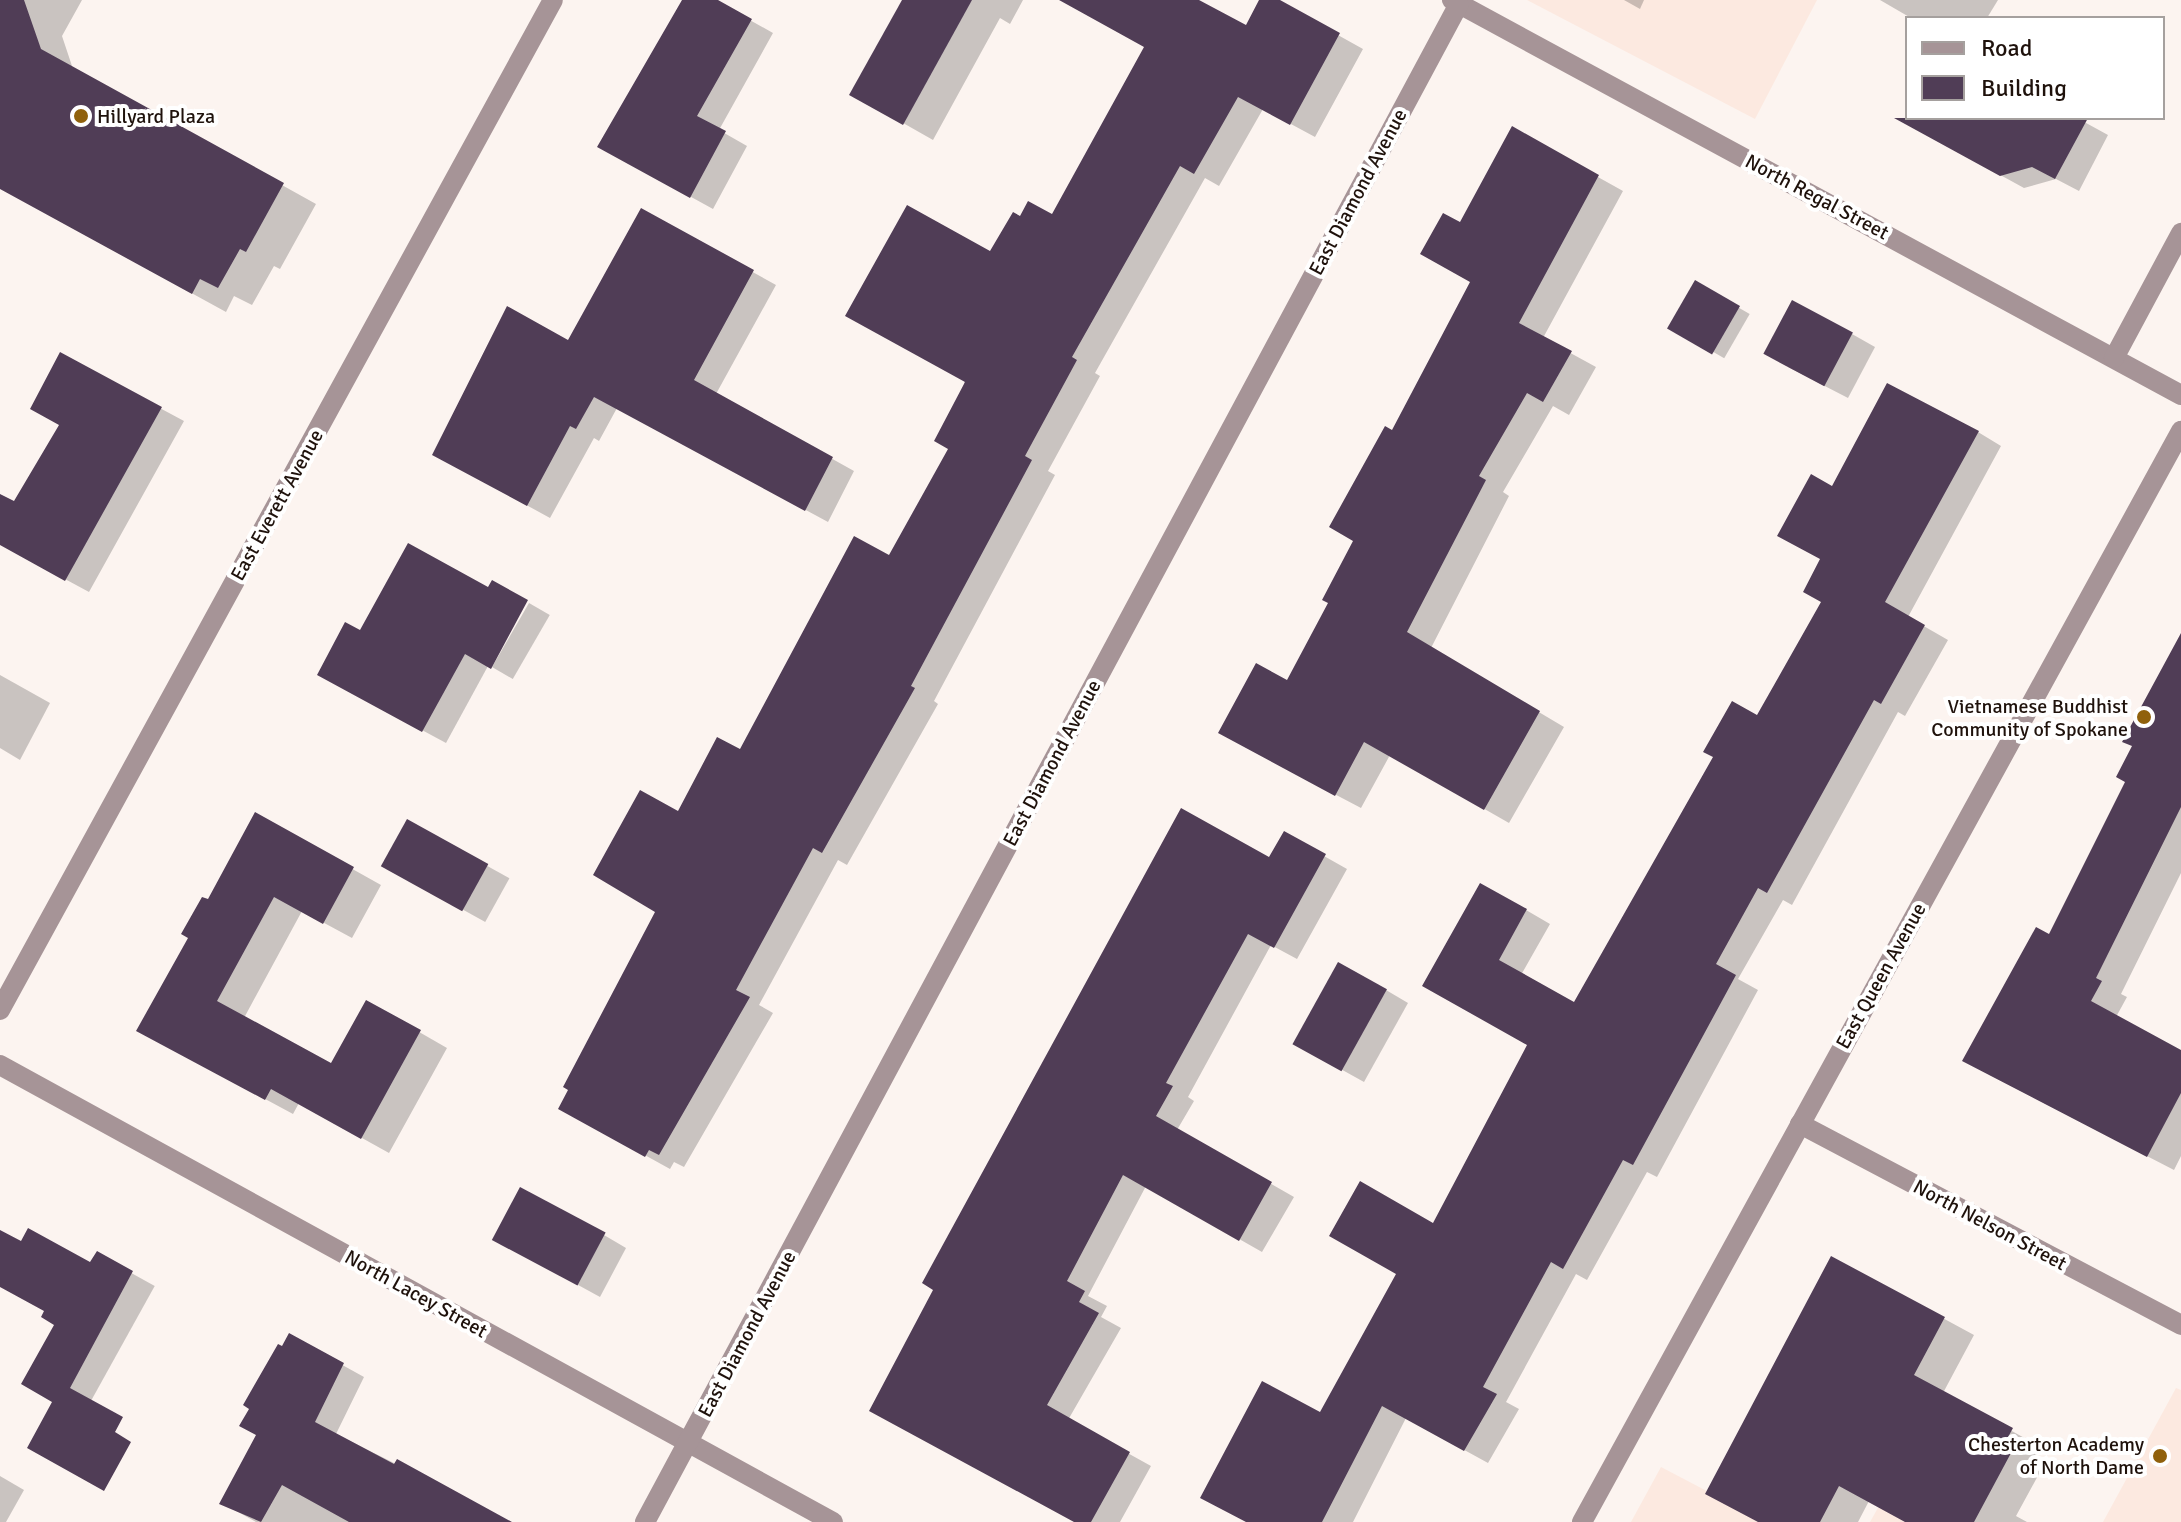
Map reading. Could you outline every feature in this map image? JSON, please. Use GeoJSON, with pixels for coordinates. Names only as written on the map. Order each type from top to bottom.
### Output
{"type":"FeatureCollection","features":[{"type":"Feature","properties":{"kind":"street","name":"East Everett Avenue"},"geometry":{"type":"LineString","coordinates":[[0,1010],[553,0]]}},
{"type":"Feature","properties":{"kind":"street","name":"North Regal Street"},"geometry":{"type":"LineString","coordinates":[[1455,2],[2181,395]]}},
{"type":"Feature","properties":{"kind":"street","name":"East Diamond Avenue"},"geometry":{"type":"LineString","coordinates":[[645,1522],[1455,2]]}},
{"type":"Feature","properties":{"kind":"street"},"geometry":{"type":"LineString","coordinates":[[2114,358],[2181,233]]}},
{"type":"Feature","properties":{"kind":"street","name":"East Queen Avenue"},"geometry":{"type":"LineString","coordinates":[[1582,1522],[2181,431]]}},
{"type":"Feature","properties":{"kind":"street","name":"North Lacey Street"},"geometry":{"type":"LineString","coordinates":[[0,1065],[833,1522]]}},
{"type":"Feature","properties":{"kind":"street","name":"North Nelson Street"},"geometry":{"type":"LineString","coordinates":[[1800,1124],[2181,1325]]}},
{"type":"Feature","properties":{"kind":"shaded area"},"geometry":{"type":"Polygon","coordinates":[[[1527,0],[1817,0],[1755,119],[1527,0]]]}},
{"type":"Feature","properties":{"kind":"shaded area","name":"Chesterton Academy of North Dame"},"geometry":{"type":"Polygon","coordinates":[[[2176,1388],[2181,1390],[2181,1522],[2103,1522],[2176,1388]]]}},
{"type":"Feature","properties":{"kind":"shaded area"},"geometry":{"type":"Polygon","coordinates":[[[1661,1467],[1766,1522],[1631,1522],[1661,1467]]]}},
{"type":"Feature","properties":{"kind":"shaded area","name":"Chesterton Academy of North Dame"},"geometry":{"type":"Polygon","coordinates":[[[1884,1497],[1931,1522],[1870,1522],[1884,1497]]]}},
{"type":"Feature","properties":{"kind":"building","name":"Hillyard Plaza"},"geometry":{"type":"Polygon","coordinates":[[[0,0],[24,0],[41,49],[284,183],[246,252],[240,249],[218,288],[200,279],[192,294],[0,189],[0,0]]]}},
{"type":"Feature","properties":{"kind":"building"},"geometry":{"type":"Polygon","coordinates":[[[682,0],[718,0],[752,19],[697,116],[726,131],[690,198],[597,147],[682,0]]]}},
{"type":"Feature","properties":{"kind":"building"},"geometry":{"type":"Polygon","coordinates":[[[902,0],[972,0],[903,125],[849,95],[902,0]]]}},
{"type":"Feature","properties":{"kind":"building"},"geometry":{"type":"Polygon","coordinates":[[[1059,0],[1199,0],[1246,25],[1259,0],[1280,0],[1340,33],[1290,125],[1238,97],[1194,174],[1180,166],[1072,357],[1077,360],[1025,456],[1032,460],[911,686],[915,688],[822,853],[813,848],[736,990],[750,997],[659,1155],[649,1150],[645,1157],[558,1109],[568,1090],[563,1087],[655,912],[593,875],[640,790],[678,811],[717,737],[740,749],[854,536],[889,555],[948,449],[934,441],[965,382],[845,316],[907,205],[990,251],[1013,212],[1020,216],[1028,201],[1052,214],[1144,47],[1059,0]]]}},
{"type":"Feature","properties":{"kind":"building"},"geometry":{"type":"Polygon","coordinates":[[[1894,118],[2087,120],[2055,179],[2032,167],[2000,176],[1894,118]]]}},
{"type":"Feature","properties":{"kind":"building"},"geometry":{"type":"Polygon","coordinates":[[[1512,126],[1599,175],[1519,323],[1572,351],[1543,402],[1527,393],[1479,476],[1486,480],[1407,632],[1540,711],[1484,810],[1364,742],[1335,796],[1218,733],[1256,663],[1287,680],[1328,603],[1322,600],[1353,541],[1329,527],[1385,426],[1392,430],[1470,282],[1420,254],[1443,213],[1460,222],[1512,126]]]}},
{"type":"Feature","properties":{"kind":"building"},"geometry":{"type":"Polygon","coordinates":[[[641,208],[754,270],[694,380],[833,457],[805,511],[594,397],[576,429],[570,426],[527,506],[432,455],[507,306],[568,340],[641,208]]]}},
{"type":"Feature","properties":{"kind":"building"},"geometry":{"type":"Polygon","coordinates":[[[1695,280],[1740,306],[1712,354],[1667,328],[1695,280]]]}},
{"type":"Feature","properties":{"kind":"building"},"geometry":{"type":"Polygon","coordinates":[[[1792,300],[1853,332],[1824,386],[1763,354],[1792,300]]]}},
{"type":"Feature","properties":{"kind":"building"},"geometry":{"type":"Polygon","coordinates":[[[60,352],[162,407],[65,581],[0,545],[0,494],[14,501],[59,425],[30,409],[60,352]]]}},
{"type":"Feature","properties":{"kind":"building"},"geometry":{"type":"Polygon","coordinates":[[[1887,383],[1979,431],[1885,602],[1925,625],[1881,704],[1874,700],[1767,893],[1758,888],[1716,964],[1736,975],[1633,1165],[1623,1160],[1563,1269],[1551,1262],[1483,1387],[1497,1394],[1464,1451],[1382,1406],[1322,1522],[1246,1522],[1200,1498],[1262,1381],[1320,1412],[1396,1274],[1329,1236],[1360,1181],[1433,1223],[1527,1045],[1422,986],[1480,883],[1527,909],[1499,960],[1574,1002],[1713,757],[1703,752],[1732,701],[1757,715],[1821,602],[1803,592],[1820,559],[1777,536],[1811,474],[1832,486],[1887,383]]]}},
{"type":"Feature","properties":{"kind":"building"},"geometry":{"type":"Polygon","coordinates":[[[408,543],[488,587],[492,580],[528,600],[491,669],[465,654],[422,732],[317,675],[345,622],[360,630],[408,543]]]}},
{"type":"Feature","properties":{"kind":"building"},"geometry":{"type":"Polygon","coordinates":[[[2181,633],[2181,807],[2096,978],[2102,981],[2091,1001],[2181,1050],[2181,1093],[2147,1157],[1962,1061],[2036,927],[2049,934],[2125,782],[2116,777],[2132,746],[2122,742],[2181,633]]]}},
{"type":"Feature","properties":{"kind":"building"},"geometry":{"type":"Polygon","coordinates":[[[1181,808],[1269,857],[1284,831],[1326,854],[1274,948],[1248,934],[1166,1083],[1173,1086],[1156,1116],[1272,1182],[1239,1241],[1123,1175],[1067,1281],[1085,1291],[1079,1302],[1099,1313],[1047,1405],[1130,1452],[1091,1522],[1074,1522],[869,1411],[933,1290],[922,1283],[1181,808]]]}},
{"type":"Feature","properties":{"kind":"building"},"geometry":{"type":"Polygon","coordinates":[[[255,812],[354,867],[323,924],[274,897],[217,1001],[331,1063],[366,1000],[421,1030],[361,1139],[271,1089],[265,1100],[136,1031],[188,938],[181,934],[202,897],[208,899],[255,812]]]}},
{"type":"Feature","properties":{"kind":"building"},"geometry":{"type":"Polygon","coordinates":[[[407,819],[488,864],[462,911],[381,866],[407,819]]]}},
{"type":"Feature","properties":{"kind":"building"},"geometry":{"type":"Polygon","coordinates":[[[1338,962],[1387,989],[1341,1071],[1292,1044],[1338,962]]]}},
{"type":"Feature","properties":{"kind":"building"},"geometry":{"type":"Polygon","coordinates":[[[520,1187],[606,1233],[577,1286],[492,1240],[520,1187]]]}},
{"type":"Feature","properties":{"kind":"building"},"geometry":{"type":"Polygon","coordinates":[[[28,1228],[90,1262],[97,1251],[133,1271],[70,1388],[123,1417],[115,1432],[131,1442],[104,1491],[27,1448],[52,1402],[21,1384],[54,1325],[41,1317],[44,1311],[0,1287],[0,1230],[21,1241],[28,1228]]]}},
{"type":"Feature","properties":{"kind":"building"},"geometry":{"type":"Polygon","coordinates":[[[1831,1256],[1945,1317],[1914,1375],[2013,1428],[2002,1448],[2011,1453],[1974,1522],[1905,1522],[1839,1486],[1820,1522],[1758,1522],[1705,1494],[1831,1256]]]}},
{"type":"Feature","properties":{"kind":"building"},"geometry":{"type":"Polygon","coordinates":[[[289,1333],[344,1363],[315,1422],[394,1464],[397,1459],[512,1522],[349,1522],[282,1485],[261,1522],[219,1504],[256,1435],[239,1426],[249,1409],[243,1405],[278,1344],[282,1346],[289,1333]]]}},
{"type":"Feature","properties":{"kind":"place","name":"Hillyard Plaza"},"geometry":{"type":"Point","coordinates":[81,116]}},
{"type":"Feature","properties":{"kind":"place","name":"Vietnamese Buddhist Community of Spokane"},"geometry":{"type":"Point","coordinates":[2144,717]}},
{"type":"Feature","properties":{"kind":"place","name":"Chesterton Academy of North Dame"},"geometry":{"type":"Point","coordinates":[2160,1456]}}]}
